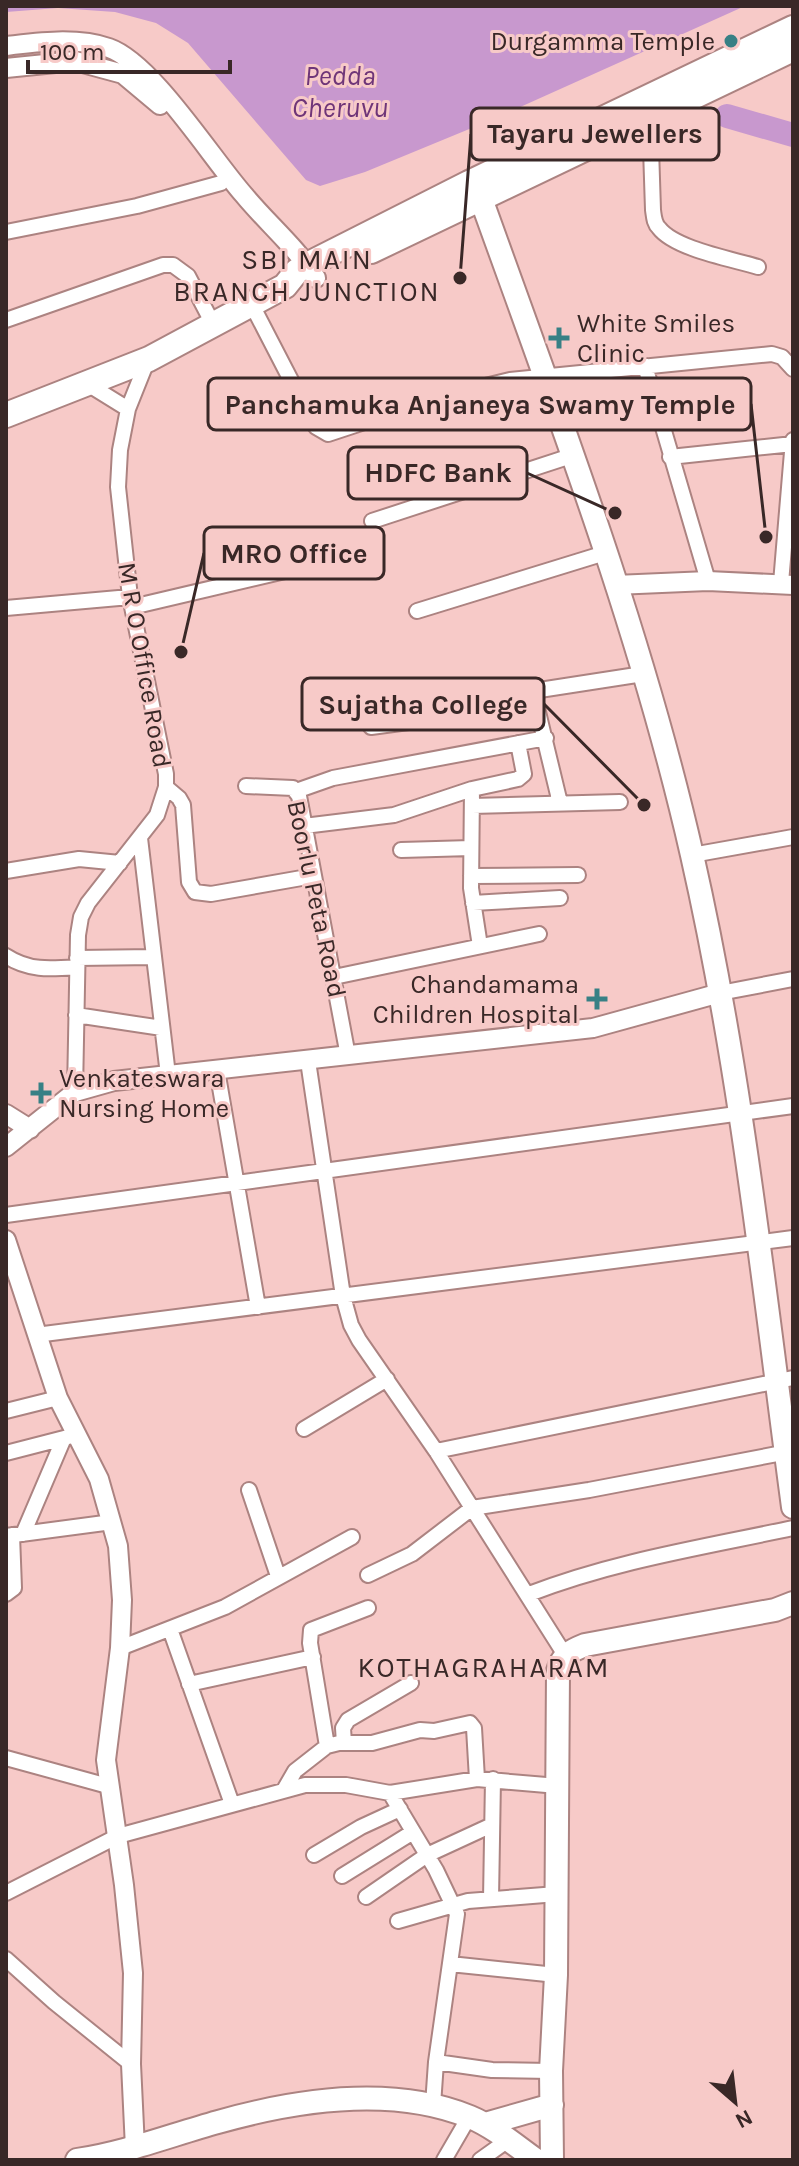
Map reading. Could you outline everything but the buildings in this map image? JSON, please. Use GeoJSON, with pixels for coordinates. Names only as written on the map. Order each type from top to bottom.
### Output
{"type":"FeatureCollection","features":[{"type":"Feature","properties":{"kind":"main road"},"geometry":{"type":"LineString","coordinates":[[6,415],[149,359],[302,277],[793,28]]}},
{"type":"Feature","properties":{"kind":"main road"},"geometry":{"type":"LineString","coordinates":[[478,189],[650,117],[793,49]]}},
{"type":"Feature","properties":{"kind":"main road"},"geometry":{"type":"LineString","coordinates":[[478,189],[605,553],[660,729],[692,855],[720,993],[758,1243],[785,1380],[793,1507]]}},
{"type":"Feature","properties":{"kind":"main road"},"geometry":{"type":"LineString","coordinates":[[552,2160],[558,1671],[565,1655],[585,1645],[775,1610],[793,1603]]}},
{"type":"Feature","properties":{"kind":"main road"},"geometry":{"type":"LineString","coordinates":[[77,2160],[137,2154],[219,2121],[283,2107],[337,2100],[388,2099],[433,2105],[477,2121],[536,2160]]}},
{"type":"Feature","properties":{"kind":"main road"},"geometry":{"type":"LineString","coordinates":[[477,2121],[552,2105]]}},
{"type":"Feature","properties":{"kind":"street"},"geometry":{"type":"LineString","coordinates":[[6,46],[87,42],[111,48],[140,68],[183,116],[302,277]]}},
{"type":"Feature","properties":{"kind":"street"},"geometry":{"type":"LineString","coordinates":[[6,68],[75,61],[123,74],[162,106],[221,183],[302,277]]}},
{"type":"Feature","properties":{"kind":"street"},"geometry":{"type":"LineString","coordinates":[[650,117],[653,210],[660,230],[676,242],[758,267]]}},
{"type":"Feature","properties":{"kind":"street"},"geometry":{"type":"LineString","coordinates":[[6,232],[137,206],[221,183]]}},
{"type":"Feature","properties":{"kind":"street"},"geometry":{"type":"LineString","coordinates":[[6,320],[163,265],[173,265],[188,276],[214,326]]}},
{"type":"Feature","properties":{"kind":"street"},"geometry":{"type":"LineString","coordinates":[[252,305],[311,419],[316,427],[328,434],[440,397],[510,380],[772,354],[782,357],[793,369]]}},
{"type":"Feature","properties":{"kind":"street","name":"M R O Office Road"},"geometry":{"type":"LineString","coordinates":[[75,1092],[77,962],[81,917],[88,903],[157,815],[166,787],[166,774],[131,602],[118,487],[120,450],[128,409],[149,359]]}},
{"type":"Feature","properties":{"kind":"street"},"geometry":{"type":"LineString","coordinates":[[645,366],[708,581]]}},
{"type":"Feature","properties":{"kind":"street"},"geometry":{"type":"LineString","coordinates":[[86,383],[128,409]]}},
{"type":"Feature","properties":{"kind":"street"},"geometry":{"type":"LineString","coordinates":[[615,585],[708,581],[787,584],[793,442],[670,457]]}},
{"type":"Feature","properties":{"kind":"street"},"geometry":{"type":"LineString","coordinates":[[372,521],[571,456]]}},
{"type":"Feature","properties":{"kind":"street"},"geometry":{"type":"LineString","coordinates":[[6,608],[131,602],[366,552]]}},
{"type":"Feature","properties":{"kind":"street"},"geometry":{"type":"LineString","coordinates":[[417,611],[605,553]]}},
{"type":"Feature","properties":{"kind":"street"},"geometry":{"type":"LineString","coordinates":[[560,803],[533,691],[643,674]]}},
{"type":"Feature","properties":{"kind":"street"},"geometry":{"type":"LineString","coordinates":[[337,687],[371,727],[536,705]]}},
{"type":"Feature","properties":{"kind":"street"},"geometry":{"type":"LineString","coordinates":[[296,791],[333,778],[546,738]]}},
{"type":"Feature","properties":{"kind":"street"},"geometry":{"type":"LineString","coordinates":[[304,826],[394,815],[472,789],[522,778],[525,769],[518,743]]}},
{"type":"Feature","properties":{"kind":"street","name":"Boorlu Peta Road"},"geometry":{"type":"LineString","coordinates":[[246,786],[293,788],[296,791],[348,1056]]}},
{"type":"Feature","properties":{"kind":"street"},"geometry":{"type":"LineString","coordinates":[[166,787],[183,805],[189,882],[195,892],[211,894],[313,876]]}},
{"type":"Feature","properties":{"kind":"street"},"geometry":{"type":"LineString","coordinates":[[472,789],[471,876],[480,946]]}},
{"type":"Feature","properties":{"kind":"street"},"geometry":{"type":"LineString","coordinates":[[472,806],[620,802]]}},
{"type":"Feature","properties":{"kind":"street"},"geometry":{"type":"LineString","coordinates":[[692,855],[793,837]]}},
{"type":"Feature","properties":{"kind":"street"},"geometry":{"type":"LineString","coordinates":[[140,838],[168,1075]]}},
{"type":"Feature","properties":{"kind":"street"},"geometry":{"type":"LineString","coordinates":[[401,850],[471,848]]}},
{"type":"Feature","properties":{"kind":"street"},"geometry":{"type":"LineString","coordinates":[[6,871],[79,859],[120,863]]}},
{"type":"Feature","properties":{"kind":"street"},"geometry":{"type":"LineString","coordinates":[[471,876],[578,875]]}},
{"type":"Feature","properties":{"kind":"street"},"geometry":{"type":"LineString","coordinates":[[473,903],[560,898]]}},
{"type":"Feature","properties":{"kind":"street"},"geometry":{"type":"LineString","coordinates":[[334,977],[539,934]]}},
{"type":"Feature","properties":{"kind":"street"},"geometry":{"type":"LineString","coordinates":[[6,956],[23,966],[39,969],[77,962],[154,957]]}},
{"type":"Feature","properties":{"kind":"street"},"geometry":{"type":"LineString","coordinates":[[6,1147],[75,1092],[114,1081],[593,1028],[720,993],[793,979]]}},
{"type":"Feature","properties":{"kind":"street"},"geometry":{"type":"LineString","coordinates":[[76,1015],[162,1028]]}},
{"type":"Feature","properties":{"kind":"street"},"geometry":{"type":"LineString","coordinates":[[308,1061],[343,1296],[351,1325],[529,1594],[565,1655]]}},
{"type":"Feature","properties":{"kind":"street"},"geometry":{"type":"LineString","coordinates":[[217,1070],[258,1307]]}},
{"type":"Feature","properties":{"kind":"street"},"geometry":{"type":"LineString","coordinates":[[6,1215],[793,1106]]}},
{"type":"Feature","properties":{"kind":"street"},"geometry":{"type":"LineString","coordinates":[[6,1114],[30,1129]]}},
{"type":"Feature","properties":{"kind":"street"},"geometry":{"type":"LineString","coordinates":[[36,1335],[793,1238]]}},
{"type":"Feature","properties":{"kind":"street"},"geometry":{"type":"LineString","coordinates":[[6,1240],[11,1274],[36,1335],[70,1437],[99,1479],[112,1522],[121,1572],[120,1648],[107,1737],[108,1786],[118,1836],[133,1973],[131,2064],[137,2154]]}},
{"type":"Feature","properties":{"kind":"street"},"geometry":{"type":"LineString","coordinates":[[304,1429],[387,1379]]}},
{"type":"Feature","properties":{"kind":"street"},"geometry":{"type":"LineString","coordinates":[[436,1451],[785,1380]]}},
{"type":"Feature","properties":{"kind":"street"},"geometry":{"type":"LineString","coordinates":[[6,1411],[58,1398]]}},
{"type":"Feature","properties":{"kind":"street"},"geometry":{"type":"LineString","coordinates":[[6,1453],[70,1437]]}},
{"type":"Feature","properties":{"kind":"street"},"geometry":{"type":"LineString","coordinates":[[6,1594],[14,1588],[14,1535],[70,1437]]}},
{"type":"Feature","properties":{"kind":"street"},"geometry":{"type":"LineString","coordinates":[[368,1575],[412,1554],[472,1508],[589,1490],[789,1452]]}},
{"type":"Feature","properties":{"kind":"street"},"geometry":{"type":"LineString","coordinates":[[249,1490],[278,1576]]}},
{"type":"Feature","properties":{"kind":"street"},"geometry":{"type":"LineString","coordinates":[[14,1535],[112,1522]]}},
{"type":"Feature","properties":{"kind":"street"},"geometry":{"type":"LineString","coordinates":[[529,1594],[622,1564],[793,1528]]}},
{"type":"Feature","properties":{"kind":"street"},"geometry":{"type":"LineString","coordinates":[[120,1648],[225,1607],[352,1537]]}},
{"type":"Feature","properties":{"kind":"street"},"geometry":{"type":"LineString","coordinates":[[327,1746],[311,1630],[368,1608]]}},
{"type":"Feature","properties":{"kind":"street"},"geometry":{"type":"LineString","coordinates":[[170,1629],[232,1804]]}},
{"type":"Feature","properties":{"kind":"street"},"geometry":{"type":"LineString","coordinates":[[189,1684],[313,1657]]}},
{"type":"Feature","properties":{"kind":"street"},"geometry":{"type":"LineString","coordinates":[[344,1743],[343,1728],[348,1720],[411,1683]]}},
{"type":"Feature","properties":{"kind":"street"},"geometry":{"type":"LineString","coordinates":[[284,1790],[295,1771],[327,1746],[372,1743],[420,1730],[434,1731],[470,1723],[474,1728],[477,1779]]}},
{"type":"Feature","properties":{"kind":"street"},"geometry":{"type":"LineString","coordinates":[[6,1758],[108,1786]]}},
{"type":"Feature","properties":{"kind":"street"},"geometry":{"type":"LineString","coordinates":[[6,1893],[118,1836],[305,1785],[327,1784],[390,1793],[477,1779],[558,1786]]}},
{"type":"Feature","properties":{"kind":"street"},"geometry":{"type":"LineString","coordinates":[[491,1899],[493,1779]]}},
{"type":"Feature","properties":{"kind":"street"},"geometry":{"type":"LineString","coordinates":[[390,1793],[454,1904],[457,1922],[436,2062],[433,2105]]}},
{"type":"Feature","properties":{"kind":"street"},"geometry":{"type":"LineString","coordinates":[[314,1855],[361,1827],[400,1809]]}},
{"type":"Feature","properties":{"kind":"street"},"geometry":{"type":"LineString","coordinates":[[366,1897],[427,1855],[492,1825]]}},
{"type":"Feature","properties":{"kind":"street"},"geometry":{"type":"LineString","coordinates":[[342,1876],[413,1832]]}},
{"type":"Feature","properties":{"kind":"street"},"geometry":{"type":"LineString","coordinates":[[398,1921],[454,1904],[557,1894]]}},
{"type":"Feature","properties":{"kind":"street"},"geometry":{"type":"LineString","coordinates":[[6,1959],[131,2064]]}},
{"type":"Feature","properties":{"kind":"street"},"geometry":{"type":"LineString","coordinates":[[450,1964],[556,1975]]}},
{"type":"Feature","properties":{"kind":"street"},"geometry":{"type":"LineString","coordinates":[[436,2062],[492,2070],[551,2071]]}},
{"type":"Feature","properties":{"kind":"street"},"geometry":{"type":"LineString","coordinates":[[444,2160],[477,2121]]}},
{"type":"Feature","properties":{"kind":"street"},"geometry":{"type":"LineString","coordinates":[[480,2160],[508,2140]]}},
{"type":"Feature","properties":{"kind":"water","name":"Pedda Cheruvu"},"geometry":{"type":"Polygon","coordinates":[[[6,6],[745,6],[496,118],[365,172],[320,186],[306,180],[188,43],[156,23],[115,12],[58,8],[6,12],[6,6]]]}},
{"type":"Feature","properties":{"kind":"waterway"},"geometry":{"type":"LineString","coordinates":[[727,116],[793,135]]}},
{"type":"Feature","properties":{"kind":"place","name":"Durgamma Temple"},"geometry":{"type":"Point","coordinates":[731,41]}},
{"type":"Feature","properties":{"kind":"place","name":"Tayaru Jewellers"},"geometry":{"type":"Point","coordinates":[460,278]}},
{"type":"Feature","properties":{"kind":"place","name":"White Smiles Clinic"},"geometry":{"type":"Point","coordinates":[559,338]}},
{"type":"Feature","properties":{"kind":"place","name":"HDFC Bank"},"geometry":{"type":"Point","coordinates":[615,513]}},
{"type":"Feature","properties":{"kind":"place","name":"Panchamuka Anjaneya Swamy Temple"},"geometry":{"type":"Point","coordinates":[766,537]}},
{"type":"Feature","properties":{"kind":"place","name":"MRO Office"},"geometry":{"type":"Point","coordinates":[181,652]}},
{"type":"Feature","properties":{"kind":"place","name":"Sujatha College"},"geometry":{"type":"Point","coordinates":[644,805]}},
{"type":"Feature","properties":{"kind":"place","name":"Chandamama Children Hospital"},"geometry":{"type":"Point","coordinates":[597,999]}},
{"type":"Feature","properties":{"kind":"place","name":"Venkateswara Nursing Home"},"geometry":{"type":"Point","coordinates":[41,1093]}},
{"type":"Feature","properties":{"kind":"district","name":"SBI MAIN BRANCH JUNCTION"},"geometry":{"type":"Point","coordinates":[307,275]}},
{"type":"Feature","properties":{"kind":"district","name":"KOTHAGRAHARAM"},"geometry":{"type":"Point","coordinates":[484,1667]}}]}
